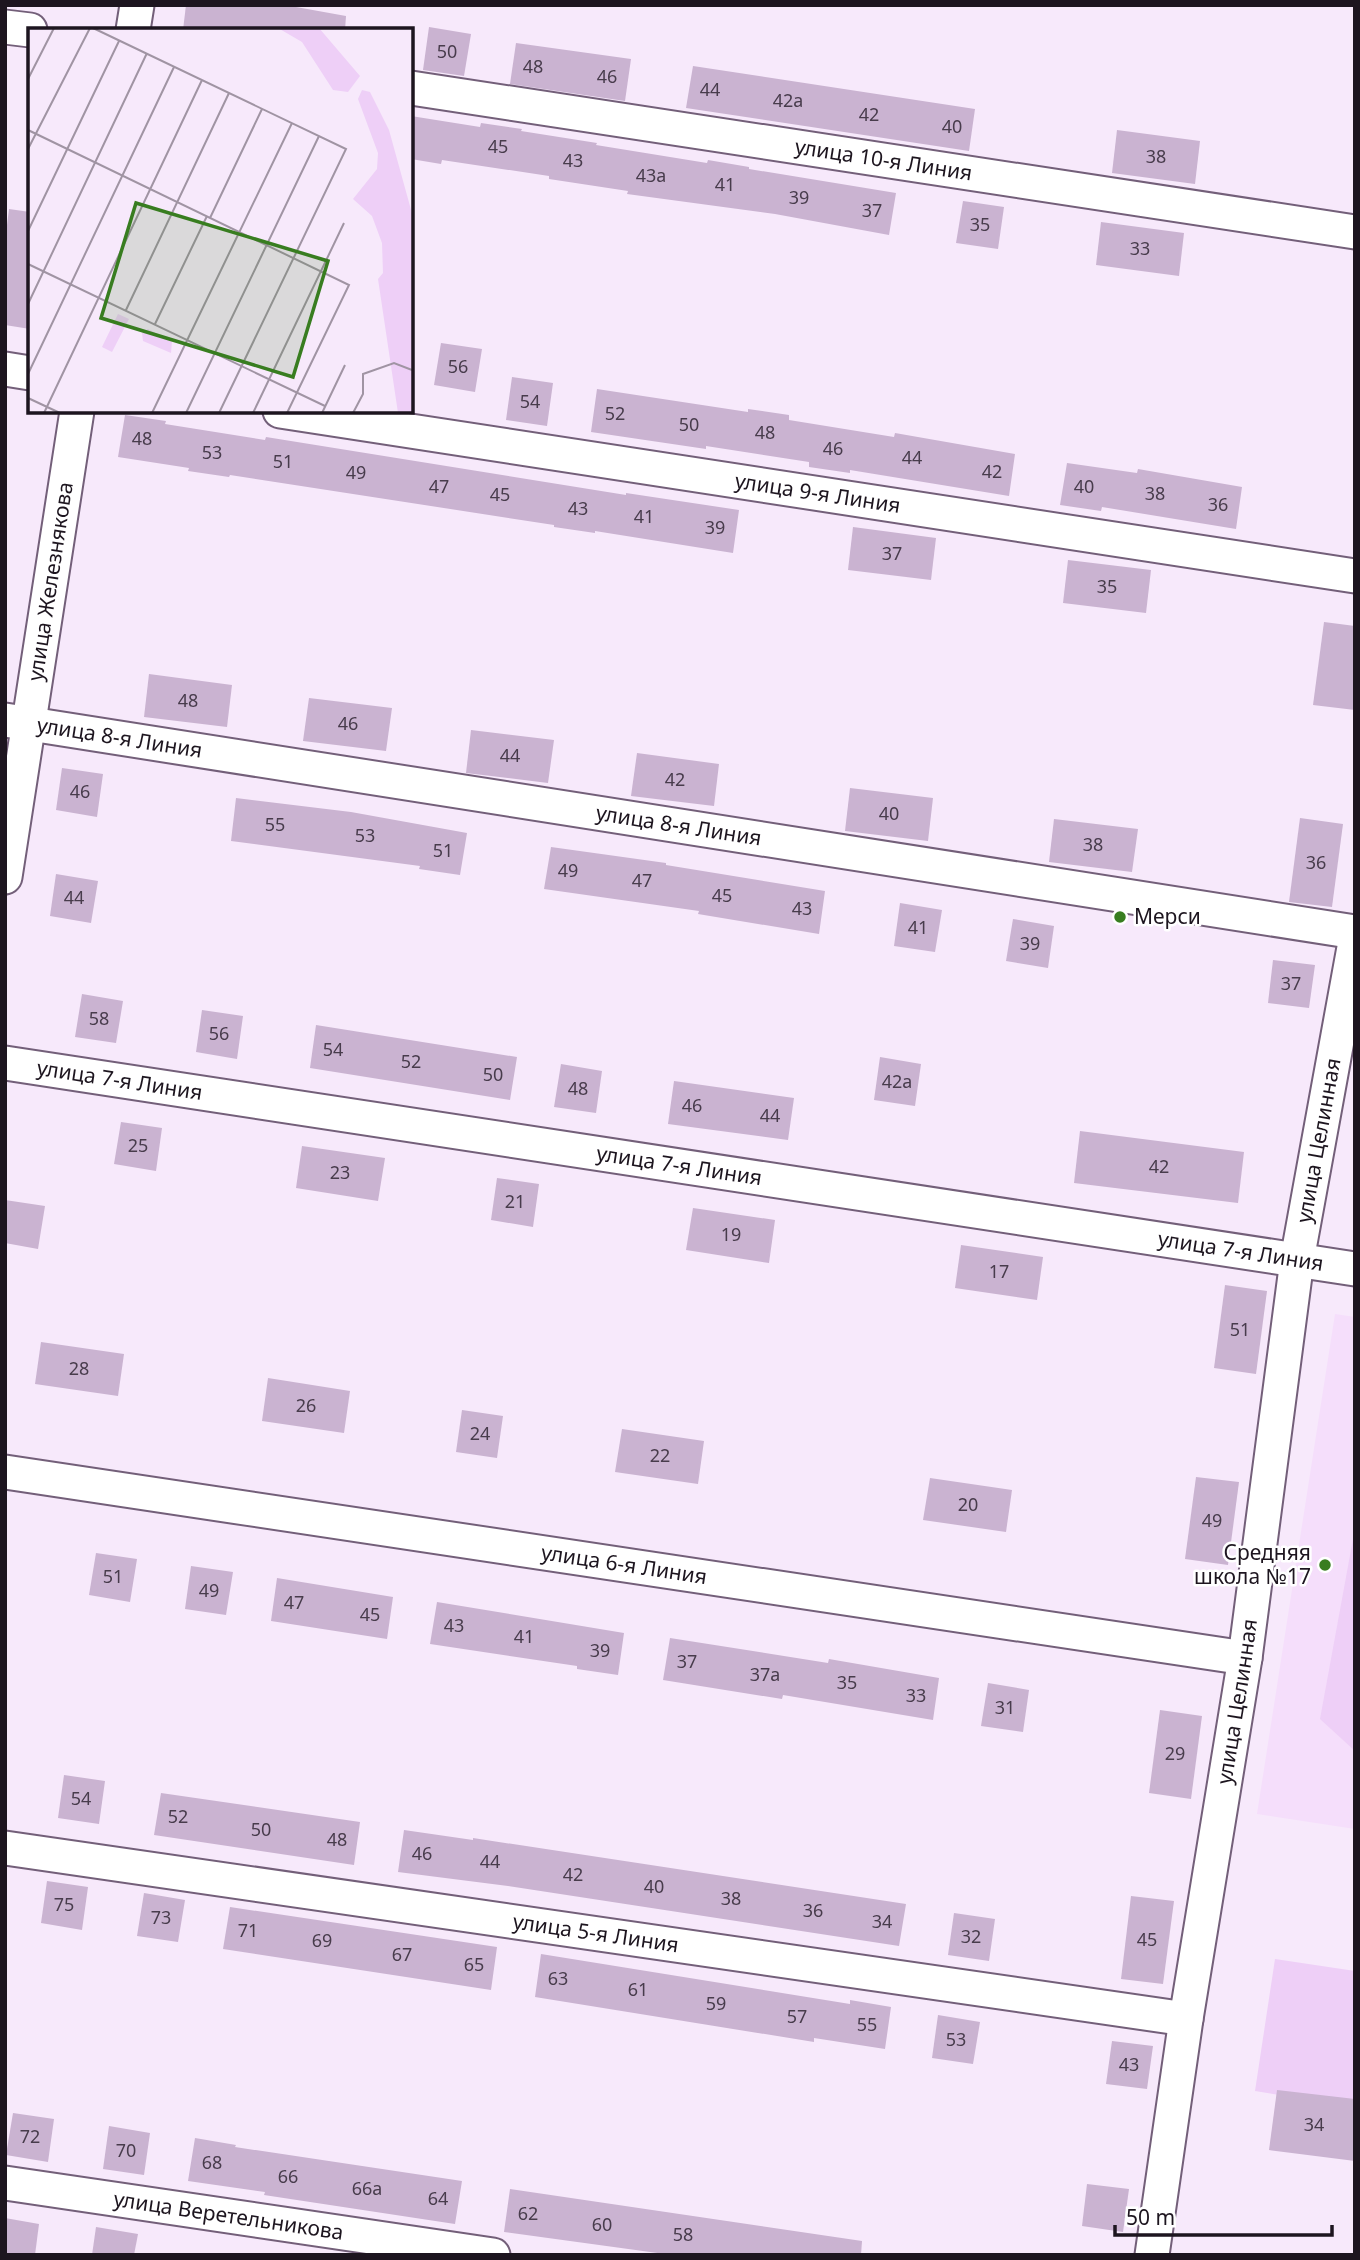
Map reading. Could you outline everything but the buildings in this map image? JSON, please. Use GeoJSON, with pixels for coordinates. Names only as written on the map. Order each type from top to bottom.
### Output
{"type":"FeatureCollection","features":[{"type":"Feature","properties":{"kind":"street"},"geometry":{"type":"LineString","coordinates":[[133,28],[137,5]]}},
{"type":"Feature","properties":{"kind":"street"},"geometry":{"type":"LineString","coordinates":[[5,27],[28,30]]}},
{"type":"Feature","properties":{"kind":"street","name":"улица 10-я Линия"},"geometry":{"type":"LineString","coordinates":[[413,89],[1355,232]]}},
{"type":"Feature","properties":{"kind":"street"},"geometry":{"type":"LineString","coordinates":[[5,369],[28,373]]}},
{"type":"Feature","properties":{"kind":"street","name":"улица Железнякова"},"geometry":{"type":"LineString","coordinates":[[5,877],[17,722],[77,413]]}},
{"type":"Feature","properties":{"kind":"street","name":"улица 9-я Линия"},"geometry":{"type":"LineString","coordinates":[[293,413],[1355,576]]}},
{"type":"Feature","properties":{"kind":"street","name":"улица 8-я Линия"},"geometry":{"type":"LineString","coordinates":[[17,722],[1355,932]]}},
{"type":"Feature","properties":{"kind":"street","name":"улица Целинная"},"geometry":{"type":"LineString","coordinates":[[1152,2255],[1186,2019],[1245,1658],[1297,1260],[1355,942]]}},
{"type":"Feature","properties":{"kind":"street","name":"улица 7-я Линия"},"geometry":{"type":"LineString","coordinates":[[5,1063],[1355,1269]]}},
{"type":"Feature","properties":{"kind":"street","name":"улица 6-я Линия"},"geometry":{"type":"LineString","coordinates":[[5,1472],[1245,1658]]}},
{"type":"Feature","properties":{"kind":"street","name":"улица 5-я Линия"},"geometry":{"type":"LineString","coordinates":[[5,1848],[1186,2019]]}},
{"type":"Feature","properties":{"kind":"street","name":"улица Веретельникова"},"geometry":{"type":"LineString","coordinates":[[5,2183],[493,2255]]}},
{"type":"Feature","properties":{"kind":"shaded area","name":"Средняя школа №17"},"geometry":{"type":"Polygon","coordinates":[[[1335,1314],[1355,1317],[1355,1829],[1257,1814],[1335,1314]]]}},
{"type":"Feature","properties":{"kind":"shaded area"},"geometry":{"type":"Polygon","coordinates":[[[1355,1528],[1355,1751],[1320,1719],[1355,1528]]]}},
{"type":"Feature","properties":{"kind":"shaded area"},"geometry":{"type":"Polygon","coordinates":[[[1275,1959],[1355,1971],[1355,2107],[1255,2091],[1275,1959]]]}},
{"type":"Feature","properties":{"kind":"place","name":"Мерси"},"geometry":{"type":"Point","coordinates":[1120,917]}},
{"type":"Feature","properties":{"kind":"place","name":"Средняя школа №17"},"geometry":{"type":"Point","coordinates":[1325,1565]}}]}
